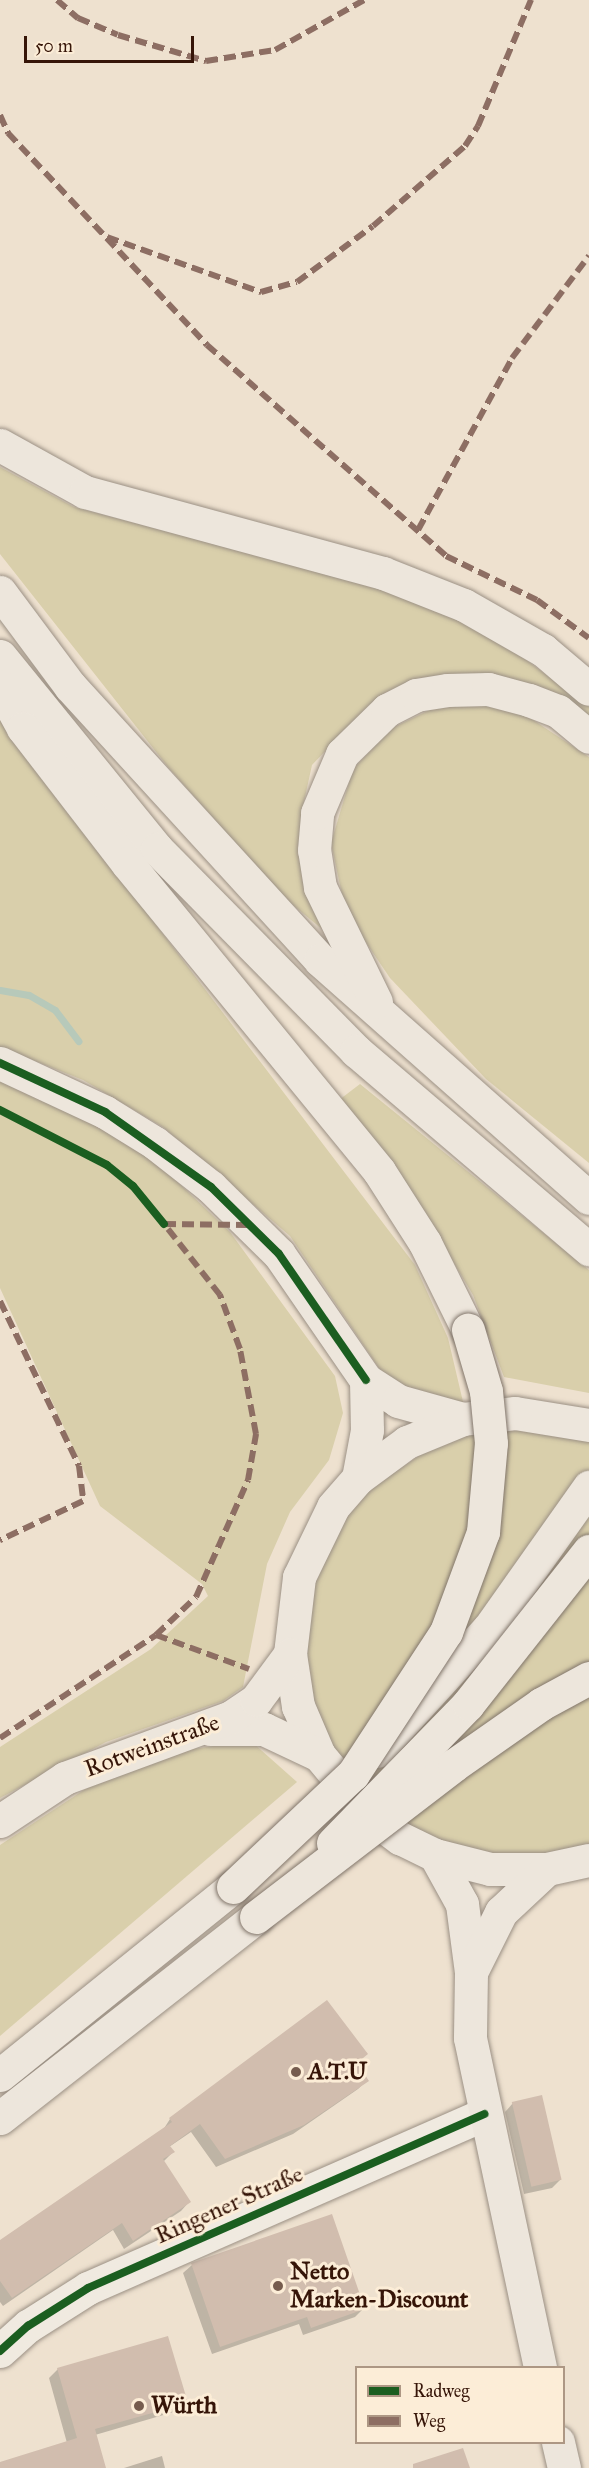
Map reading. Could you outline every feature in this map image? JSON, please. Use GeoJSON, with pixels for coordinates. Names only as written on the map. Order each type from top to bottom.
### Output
{"type":"FeatureCollection","features":[{"type":"Feature","properties":{"kind":"main road"},"geometry":{"type":"LineString","coordinates":[[0,445],[85,492],[383,573],[464,605],[543,650],[589,689]]}},
{"type":"Feature","properties":{"kind":"main road"},"geometry":{"type":"LineString","coordinates":[[0,592],[70,686],[190,824],[387,1022],[589,1198]]}},
{"type":"Feature","properties":{"kind":"main road"},"geometry":{"type":"LineString","coordinates":[[0,656],[157,849],[356,1051],[589,1249]]}},
{"type":"Feature","properties":{"kind":"main road"},"geometry":{"type":"LineString","coordinates":[[0,686],[23,728],[127,863],[379,1171],[425,1243],[468,1330],[486,1391],[491,1443],[483,1532],[446,1632],[353,1774]]}},
{"type":"Feature","properties":{"kind":"main road"},"geometry":{"type":"LineString","coordinates":[[387,1022],[332,916],[317,869],[317,813],[342,754],[387,710],[416,695],[447,690],[488,689],[529,700],[558,711],[589,737]]}},
{"type":"Feature","properties":{"kind":"main road"},"geometry":{"type":"LineString","coordinates":[[0,1063],[105,1112],[211,1187],[279,1254],[366,1380],[398,1401],[463,1419]]}},
{"type":"Feature","properties":{"kind":"main road"},"geometry":{"type":"LineString","coordinates":[[358,1478],[367,1430],[366,1380]]}},
{"type":"Feature","properties":{"kind":"main road"},"geometry":{"type":"LineString","coordinates":[[589,1425],[515,1413],[463,1419],[407,1442],[358,1478],[333,1507],[302,1568],[291,1615],[290,1654],[298,1706],[319,1755],[369,1815],[435,1855],[490,1869],[547,1869],[589,1860]]}},
{"type":"Feature","properties":{"kind":"main road"},"geometry":{"type":"LineString","coordinates":[[0,2075],[233,1887],[353,1774],[489,1628],[589,1487]]}},
{"type":"Feature","properties":{"kind":"main road"},"geometry":{"type":"LineString","coordinates":[[256,1917],[468,1704],[589,1551]]}},
{"type":"Feature","properties":{"kind":"main road","name":"Rotweinstraße"},"geometry":{"type":"LineString","coordinates":[[0,1821],[65,1778],[202,1729],[256,1700],[290,1654]]}},
{"type":"Feature","properties":{"kind":"main road"},"geometry":{"type":"LineString","coordinates":[[0,2118],[454,1765],[541,1704],[589,1678]]}},
{"type":"Feature","properties":{"kind":"main road"},"geometry":{"type":"LineString","coordinates":[[202,1729],[264,1730],[319,1755]]}},
{"type":"Feature","properties":{"kind":"main road"},"geometry":{"type":"LineString","coordinates":[[435,1855],[462,1904],[471,1972],[470,2038],[484,2114],[540,2366]]}},
{"type":"Feature","properties":{"kind":"main road"},"geometry":{"type":"LineString","coordinates":[[471,1972],[501,1912],[547,1869]]}},
{"type":"Feature","properties":{"kind":"main road"},"geometry":{"type":"LineString","coordinates":[[558,2444],[564,2468]]}},
{"type":"Feature","properties":{"kind":"street","name":"Ringener Straße"},"geometry":{"type":"LineString","coordinates":[[0,2351],[28,2326],[88,2288],[484,2114]]}},
{"type":"Feature","properties":{"kind":"shaded area"},"geometry":{"type":"Polygon","coordinates":[[[0,467],[74,507],[413,597],[489,632],[589,707],[589,715],[587,719],[546,690],[370,704],[312,765],[303,806],[322,929],[282,896],[168,767],[0,554],[0,467]]]}},
{"type":"Feature","properties":{"kind":"shaded area"},"geometry":{"type":"Polygon","coordinates":[[[444,703],[509,704],[589,757],[589,1163],[486,1079],[390,978],[346,913],[331,843],[353,769],[392,728],[444,703]]]}},
{"type":"Feature","properties":{"kind":"shaded area"},"geometry":{"type":"Polygon","coordinates":[[[0,720],[415,1265],[448,1338],[464,1406],[387,1380],[290,1236],[163,1127],[83,1080],[0,1047],[0,720]]]}},
{"type":"Feature","properties":{"kind":"shaded area"},"geometry":{"type":"Polygon","coordinates":[[[0,1078],[143,1149],[230,1232],[335,1376],[343,1413],[329,1460],[290,1512],[267,1564],[243,1687],[223,1701],[106,1742],[0,1798],[0,1747],[151,1649],[208,1596],[202,1584],[100,1506],[0,1288],[0,1078]]]}},
{"type":"Feature","properties":{"kind":"shaded area"},"geometry":{"type":"Polygon","coordinates":[[[360,1084],[589,1270],[589,1393],[504,1377],[473,1295],[424,1213],[339,1100],[360,1084]]]}},
{"type":"Feature","properties":{"kind":"shaded area"},"geometry":{"type":"Polygon","coordinates":[[[535,1427],[589,1442],[589,1847],[530,1859],[449,1847],[381,1812],[331,1750],[314,1704],[305,1651],[307,1607],[318,1565],[335,1530],[367,1491],[435,1445],[469,1434],[535,1427]]]}},
{"type":"Feature","properties":{"kind":"shaded area"},"geometry":{"type":"Polygon","coordinates":[[[251,1741],[297,1782],[0,2036],[0,1845],[90,1786],[170,1752],[251,1741]]]}},
{"type":"Feature","properties":{"kind":"building"},"geometry":{"type":"Polygon","coordinates":[[[327,2000],[368,2054],[357,2063],[369,2081],[304,2125],[225,2159],[200,2124],[170,2146],[175,2152],[163,2159],[191,2202],[133,2241],[122,2223],[12,2298],[0,2281],[0,2240],[172,2122],[169,2118],[327,2000]]]}},
{"type":"Feature","properties":{"kind":"building"},"geometry":{"type":"Polygon","coordinates":[[[542,2095],[562,2180],[531,2187],[512,2102],[542,2095]]]}},
{"type":"Feature","properties":{"kind":"building","name":"Netto Marken-Discount"},"geometry":{"type":"Polygon","coordinates":[[[332,2214],[365,2309],[311,2328],[307,2317],[220,2347],[191,2263],[332,2214]]]}},
{"type":"Feature","properties":{"kind":"building"},"geometry":{"type":"Polygon","coordinates":[[[168,2336],[188,2403],[95,2429],[106,2468],[0,2468],[0,2462],[77,2438],[57,2368],[168,2336]]]}},
{"type":"Feature","properties":{"kind":"building"},"geometry":{"type":"Polygon","coordinates":[[[463,2448],[470,2468],[413,2468],[413,2464],[463,2448]]]}},
{"type":"Feature","properties":{"kind":"waterway"},"geometry":{"type":"LineString","coordinates":[[0,990],[29,995],[55,1010],[78,1041]]}},
{"type":"Feature","properties":{"kind":"marked path"},"geometry":{"type":"LineString","coordinates":[[57,0],[78,18],[118,35],[206,61],[275,50],[364,0]]}},
{"type":"Feature","properties":{"kind":"marked path"},"geometry":{"type":"LineString","coordinates":[[107,237],[261,292],[297,282],[373,226],[465,146],[478,126],[531,0]]}},
{"type":"Feature","properties":{"kind":"marked path"},"geometry":{"type":"LineString","coordinates":[[0,115],[8,133],[207,345],[446,556],[537,600],[589,638]]}},
{"type":"Feature","properties":{"kind":"marked path"},"geometry":{"type":"LineString","coordinates":[[418,530],[512,358],[589,256]]}},
{"type":"Feature","properties":{"kind":"marked path"},"geometry":{"type":"LineString","coordinates":[[0,1738],[156,1635],[196,1597],[248,1480],[256,1434],[240,1349],[220,1295],[161,1220]]}},
{"type":"Feature","properties":{"kind":"marked path"},"geometry":{"type":"LineString","coordinates":[[164,1224],[248,1225]]}},
{"type":"Feature","properties":{"kind":"marked path"},"geometry":{"type":"LineString","coordinates":[[0,1301],[79,1466],[83,1501],[0,1540]]}},
{"type":"Feature","properties":{"kind":"marked path"},"geometry":{"type":"LineString","coordinates":[[156,1635],[249,1669]]}},
{"type":"Feature","properties":{"kind":"cycle path"},"geometry":{"type":"LineString","coordinates":[[0,1063],[105,1112],[211,1187],[279,1254],[366,1380]]}},
{"type":"Feature","properties":{"kind":"cycle path"},"geometry":{"type":"LineString","coordinates":[[0,1110],[107,1165],[133,1186],[164,1224]]}},
{"type":"Feature","properties":{"kind":"cycle path"},"geometry":{"type":"LineString","coordinates":[[0,2351],[28,2326],[88,2288],[484,2114]]}},
{"type":"Feature","properties":{"kind":"place","name":"A.T.U"},"geometry":{"type":"Point","coordinates":[296,2072]}},
{"type":"Feature","properties":{"kind":"place","name":"Netto Marken-Discount"},"geometry":{"type":"Point","coordinates":[278,2286]}},
{"type":"Feature","properties":{"kind":"place","name":"Würth"},"geometry":{"type":"Point","coordinates":[139,2406]}}]}
